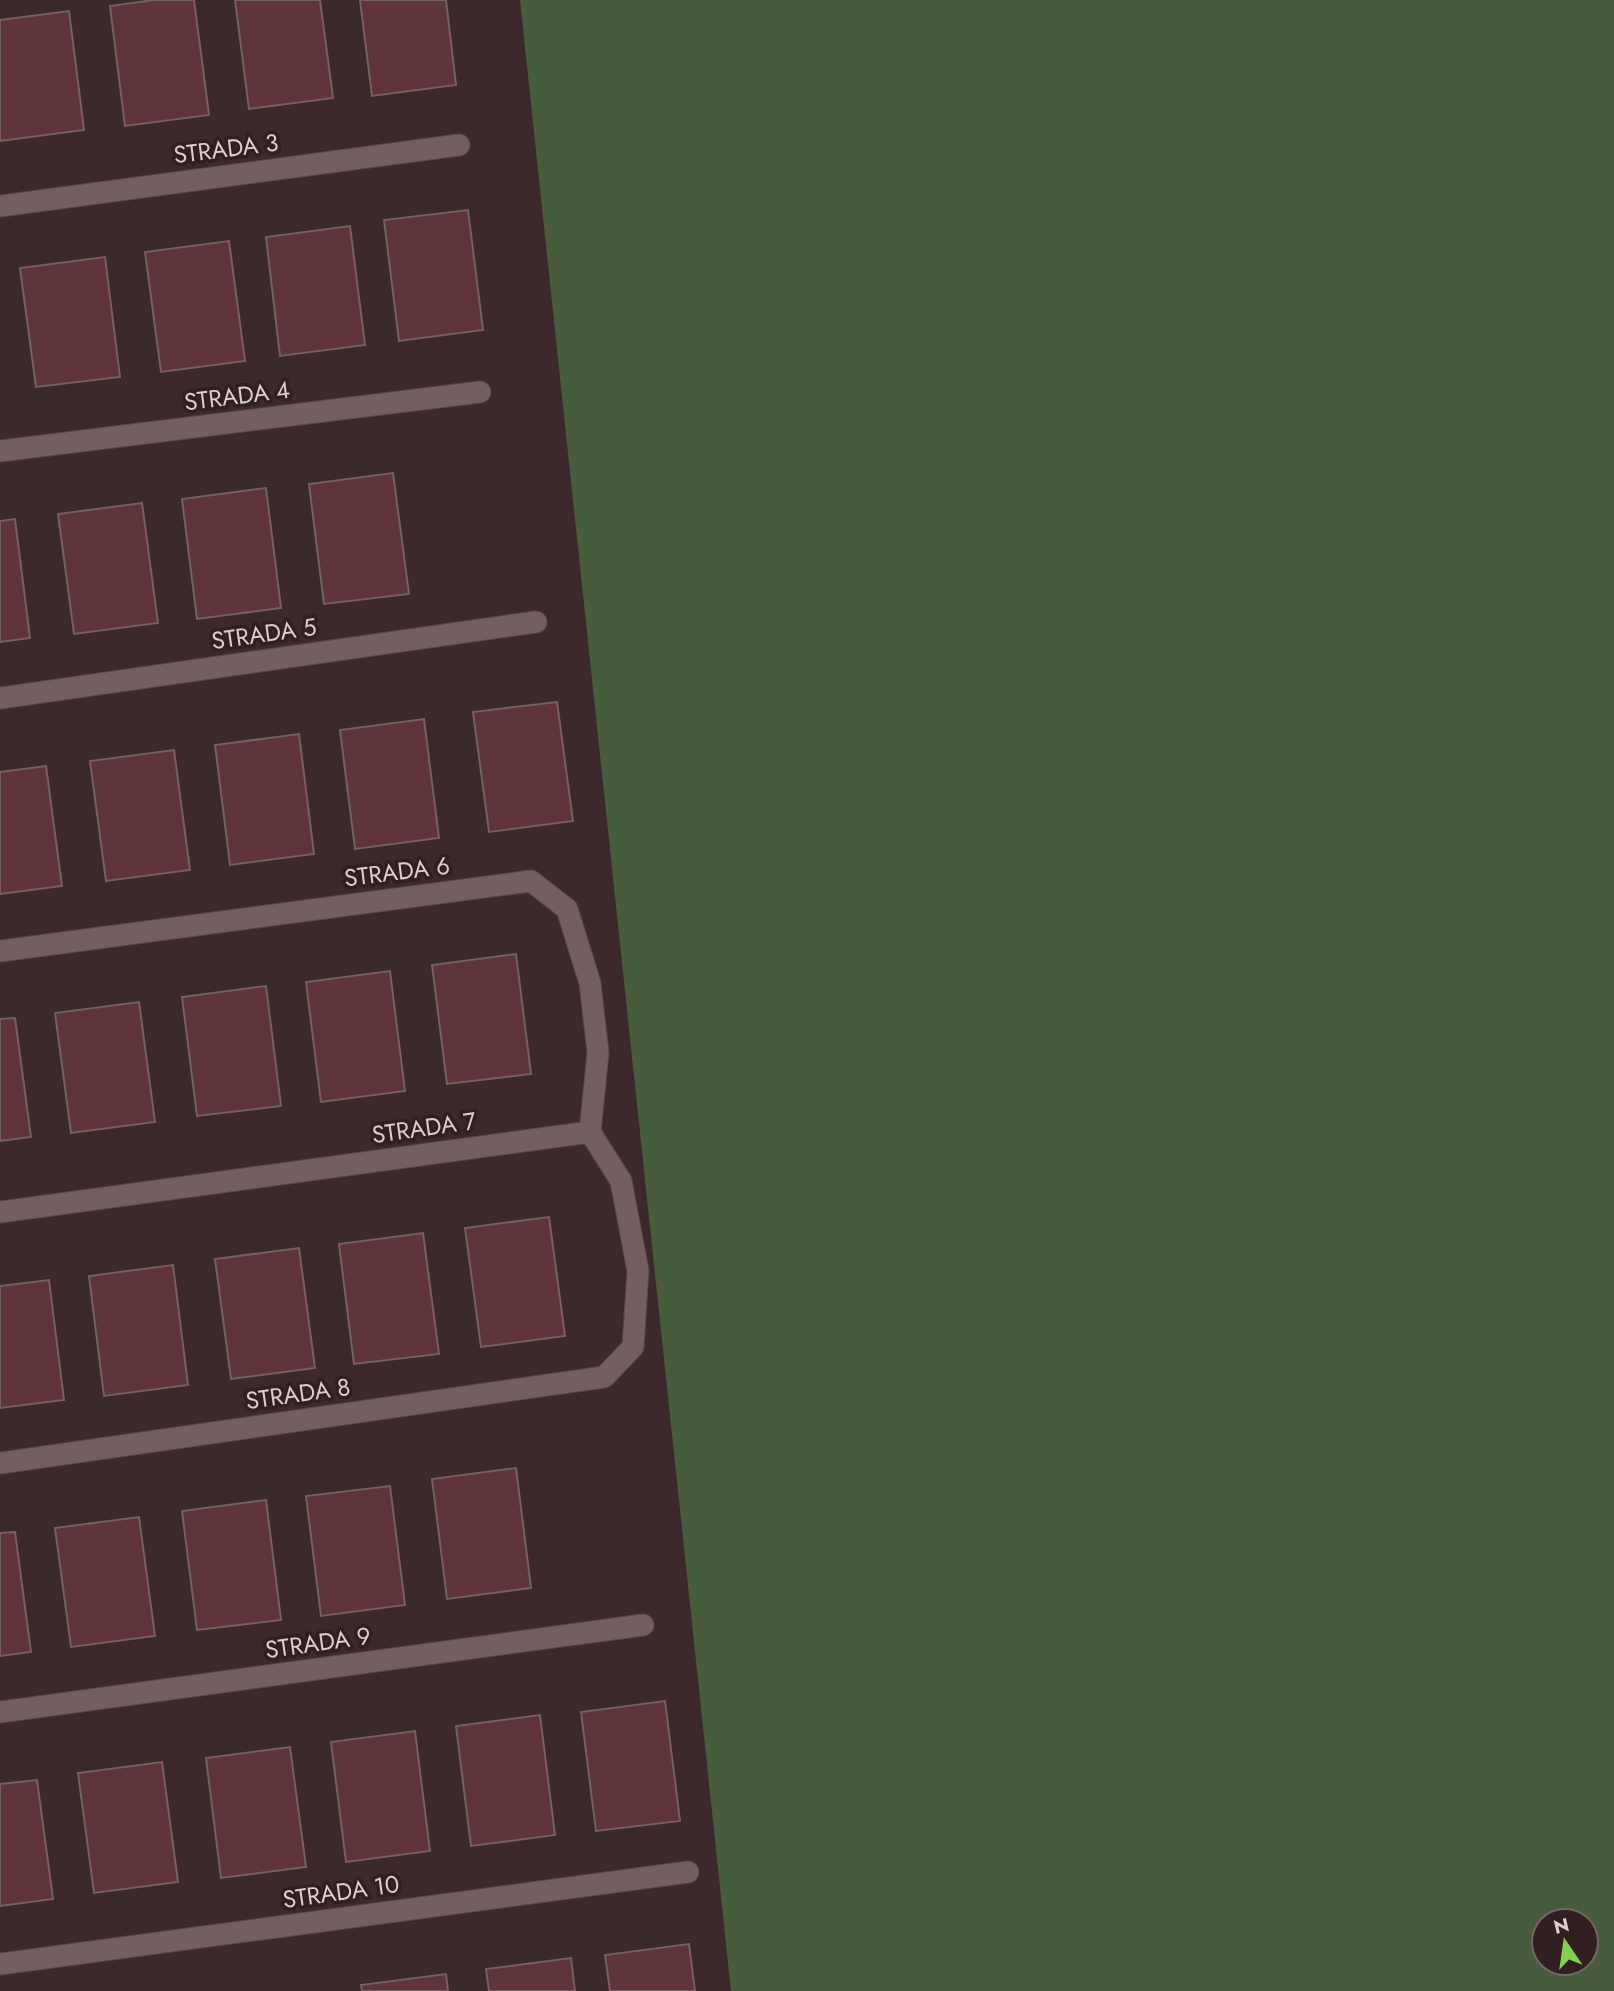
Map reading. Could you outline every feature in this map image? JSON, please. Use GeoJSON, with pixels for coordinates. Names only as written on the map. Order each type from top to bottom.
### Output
{"type":"FeatureCollection","features":[{"type":"Feature","properties":{"kind":"street","name":"STRADA 3"},"geometry":{"type":"LineString","coordinates":[[0,206],[459,145]]}},
{"type":"Feature","properties":{"kind":"street","name":"STRADA 4"},"geometry":{"type":"LineString","coordinates":[[0,451],[480,392]]}},
{"type":"Feature","properties":{"kind":"street","name":"STRADA 5"},"geometry":{"type":"LineString","coordinates":[[0,698],[536,622]]}},
{"type":"Feature","properties":{"kind":"street","name":"STRADA 6"},"geometry":{"type":"LineString","coordinates":[[0,951],[531,881],[567,909],[590,983],[598,1053],[590,1132]]}},
{"type":"Feature","properties":{"kind":"street","name":"STRADA 7"},"geometry":{"type":"LineString","coordinates":[[0,1212],[590,1132]]}},
{"type":"Feature","properties":{"kind":"street","name":"STRADA 8"},"geometry":{"type":"LineString","coordinates":[[0,1463],[604,1377],[634,1347],[638,1271],[621,1181],[590,1132]]}},
{"type":"Feature","properties":{"kind":"street","name":"STRADA 9"},"geometry":{"type":"LineString","coordinates":[[0,1712],[643,1625]]}},
{"type":"Feature","properties":{"kind":"street","name":"STRADA 10"},"geometry":{"type":"LineString","coordinates":[[0,1964],[688,1872]]}},
{"type":"Feature","properties":{"kind":"green space"},"geometry":{"type":"Polygon","coordinates":[[[520,0],[1614,0],[1614,1991],[731,1991],[520,0]]]}},
{"type":"Feature","properties":{"kind":"building"},"geometry":{"type":"Polygon","coordinates":[[[154,0],[194,0],[209,115],[125,126],[110,6],[154,0]]]}},
{"type":"Feature","properties":{"kind":"building"},"geometry":{"type":"Polygon","coordinates":[[[235,0],[320,0],[333,98],[249,109],[235,0]]]}},
{"type":"Feature","properties":{"kind":"building"},"geometry":{"type":"Polygon","coordinates":[[[360,0],[446,0],[456,85],[372,96],[360,0]]]}},
{"type":"Feature","properties":{"kind":"building"},"geometry":{"type":"Polygon","coordinates":[[[69,11],[84,130],[0,141],[0,20],[69,11]]]}},
{"type":"Feature","properties":{"kind":"building"},"geometry":{"type":"Polygon","coordinates":[[[468,210],[483,330],[399,341],[384,220],[468,210]]]}},
{"type":"Feature","properties":{"kind":"building"},"geometry":{"type":"Polygon","coordinates":[[[350,226],[365,345],[280,356],[266,237],[350,226]]]}},
{"type":"Feature","properties":{"kind":"building"},"geometry":{"type":"Polygon","coordinates":[[[229,241],[245,361],[161,372],[145,252],[229,241]]]}},
{"type":"Feature","properties":{"kind":"building"},"geometry":{"type":"Polygon","coordinates":[[[105,257],[120,377],[36,387],[20,268],[105,257]]]}},
{"type":"Feature","properties":{"kind":"building"},"geometry":{"type":"Polygon","coordinates":[[[393,473],[409,594],[324,604],[309,484],[393,473]]]}},
{"type":"Feature","properties":{"kind":"building"},"geometry":{"type":"Polygon","coordinates":[[[266,488],[281,608],[197,619],[182,499],[266,488]]]}},
{"type":"Feature","properties":{"kind":"building"},"geometry":{"type":"Polygon","coordinates":[[[142,503],[158,623],[74,634],[58,514],[142,503]]]}},
{"type":"Feature","properties":{"kind":"building"},"geometry":{"type":"Polygon","coordinates":[[[15,519],[30,638],[0,642],[0,521],[15,519]]]}},
{"type":"Feature","properties":{"kind":"building"},"geometry":{"type":"Polygon","coordinates":[[[557,702],[573,821],[489,832],[473,712],[557,702]]]}},
{"type":"Feature","properties":{"kind":"building"},"geometry":{"type":"Polygon","coordinates":[[[424,719],[439,838],[355,849],[340,730],[424,719]]]}},
{"type":"Feature","properties":{"kind":"building"},"geometry":{"type":"Polygon","coordinates":[[[299,734],[314,854],[230,865],[215,745],[299,734]]]}},
{"type":"Feature","properties":{"kind":"building"},"geometry":{"type":"Polygon","coordinates":[[[174,750],[190,870],[106,881],[90,761],[174,750]]]}},
{"type":"Feature","properties":{"kind":"building"},"geometry":{"type":"Polygon","coordinates":[[[46,766],[62,886],[0,894],[0,772],[46,766]]]}},
{"type":"Feature","properties":{"kind":"building"},"geometry":{"type":"Polygon","coordinates":[[[516,954],[531,1074],[447,1084],[432,965],[516,954]]]}},
{"type":"Feature","properties":{"kind":"building"},"geometry":{"type":"Polygon","coordinates":[[[390,971],[405,1091],[321,1102],[306,982],[390,971]]]}},
{"type":"Feature","properties":{"kind":"building"},"geometry":{"type":"Polygon","coordinates":[[[266,986],[281,1106],[197,1116],[182,997],[266,986]]]}},
{"type":"Feature","properties":{"kind":"building"},"geometry":{"type":"Polygon","coordinates":[[[139,1002],[155,1122],[71,1133],[55,1013],[139,1002]]]}},
{"type":"Feature","properties":{"kind":"building"},"geometry":{"type":"Polygon","coordinates":[[[15,1018],[31,1137],[0,1141],[0,1019],[15,1018]]]}},
{"type":"Feature","properties":{"kind":"building"},"geometry":{"type":"Polygon","coordinates":[[[549,1217],[565,1336],[481,1347],[465,1228],[549,1217]]]}},
{"type":"Feature","properties":{"kind":"building"},"geometry":{"type":"Polygon","coordinates":[[[423,1233],[439,1354],[354,1364],[339,1244],[423,1233]]]}},
{"type":"Feature","properties":{"kind":"building"},"geometry":{"type":"Polygon","coordinates":[[[299,1248],[315,1368],[231,1379],[215,1259],[299,1248]]]}},
{"type":"Feature","properties":{"kind":"building"},"geometry":{"type":"Polygon","coordinates":[[[173,1265],[188,1385],[104,1396],[89,1276],[173,1265]]]}},
{"type":"Feature","properties":{"kind":"building"},"geometry":{"type":"Polygon","coordinates":[[[49,1280],[64,1400],[0,1408],[0,1286],[49,1280]]]}},
{"type":"Feature","properties":{"kind":"building"},"geometry":{"type":"Polygon","coordinates":[[[516,1468],[531,1588],[447,1599],[432,1479],[516,1468]]]}},
{"type":"Feature","properties":{"kind":"building"},"geometry":{"type":"Polygon","coordinates":[[[390,1486],[405,1605],[321,1616],[306,1496],[390,1486]]]}},
{"type":"Feature","properties":{"kind":"building"},"geometry":{"type":"Polygon","coordinates":[[[266,1500],[281,1620],[197,1630],[182,1511],[266,1500]]]}},
{"type":"Feature","properties":{"kind":"building"},"geometry":{"type":"Polygon","coordinates":[[[139,1517],[155,1636],[71,1647],[55,1528],[139,1517]]]}},
{"type":"Feature","properties":{"kind":"building"},"geometry":{"type":"Polygon","coordinates":[[[15,1532],[31,1652],[0,1656],[0,1533],[15,1532]]]}},
{"type":"Feature","properties":{"kind":"building"},"geometry":{"type":"Polygon","coordinates":[[[665,1701],[680,1821],[596,1831],[581,1712],[665,1701]]]}},
{"type":"Feature","properties":{"kind":"building"},"geometry":{"type":"Polygon","coordinates":[[[540,1715],[555,1835],[471,1846],[456,1726],[540,1715]]]}},
{"type":"Feature","properties":{"kind":"building"},"geometry":{"type":"Polygon","coordinates":[[[415,1731],[430,1851],[346,1862],[331,1742],[415,1731]]]}},
{"type":"Feature","properties":{"kind":"building"},"geometry":{"type":"Polygon","coordinates":[[[290,1747],[306,1867],[221,1878],[206,1758],[290,1747]]]}},
{"type":"Feature","properties":{"kind":"building"},"geometry":{"type":"Polygon","coordinates":[[[162,1762],[178,1882],[94,1893],[78,1773],[162,1762]]]}},
{"type":"Feature","properties":{"kind":"building"},"geometry":{"type":"Polygon","coordinates":[[[37,1780],[53,1899],[0,1906],[0,1784],[37,1780]]]}},
{"type":"Feature","properties":{"kind":"building"},"geometry":{"type":"Polygon","coordinates":[[[689,1944],[695,1991],[610,1991],[605,1955],[689,1944]]]}},
{"type":"Feature","properties":{"kind":"building"},"geometry":{"type":"Polygon","coordinates":[[[571,1958],[575,1991],[489,1991],[486,1969],[571,1958]]]}},
{"type":"Feature","properties":{"kind":"building"},"geometry":{"type":"Polygon","coordinates":[[[446,1974],[448,1991],[362,1991],[361,1985],[446,1974]]]}}]}
